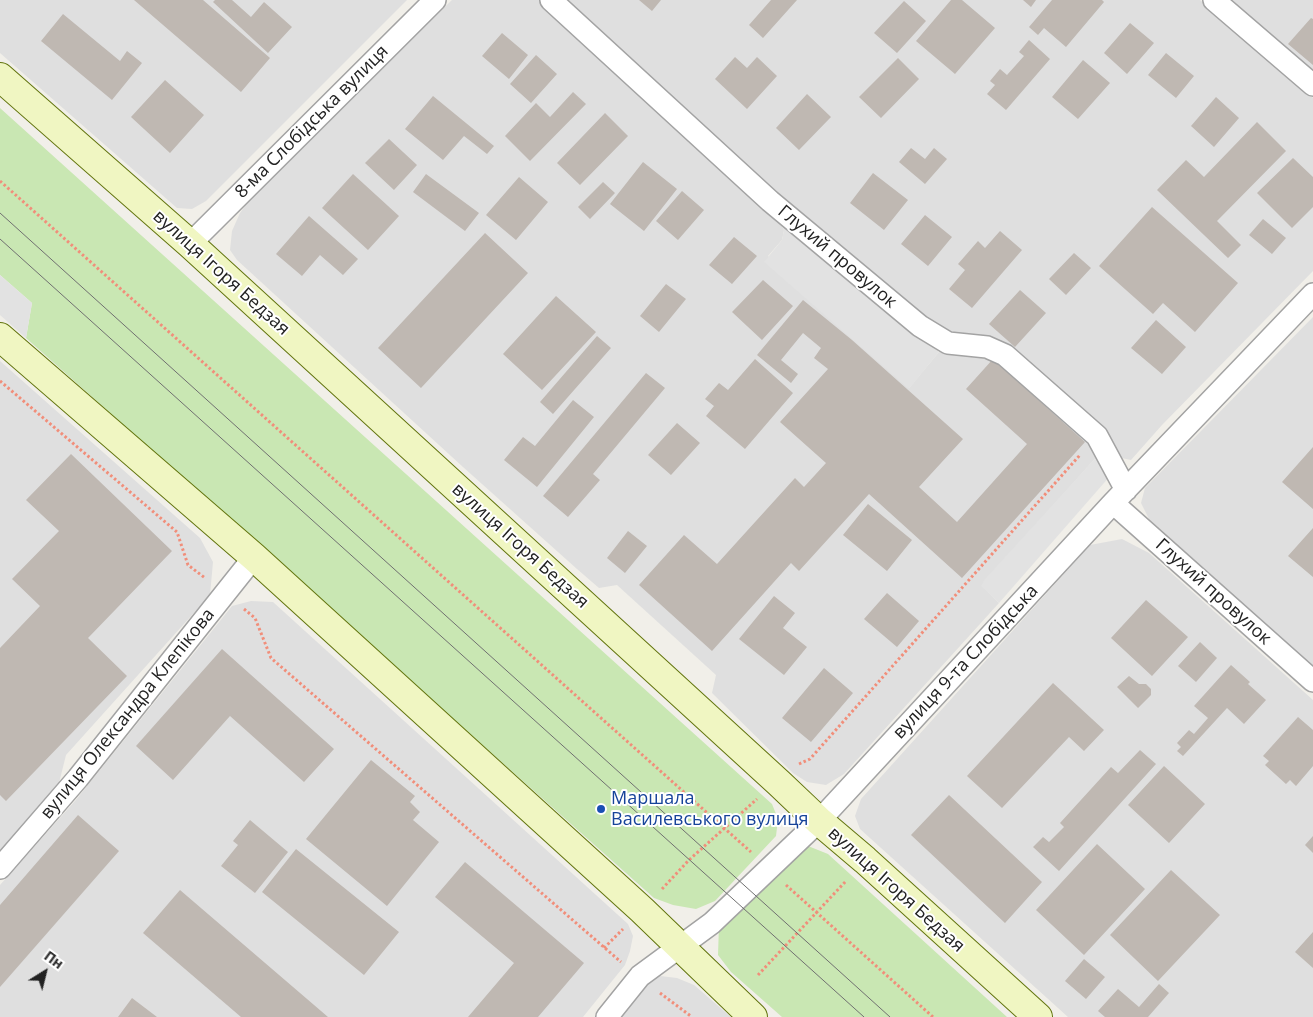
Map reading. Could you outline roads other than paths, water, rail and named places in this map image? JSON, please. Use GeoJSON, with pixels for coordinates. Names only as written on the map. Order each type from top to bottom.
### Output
{"type":"FeatureCollection","features":[{"type":"Feature","properties":{"kind":"street","name":"8-ма Слобідська вулиця"},"geometry":{"type":"LineString","coordinates":[[190,244],[435,0]]}},
{"type":"Feature","properties":{"kind":"street","name":"Глухий провулок"},"geometry":{"type":"LineString","coordinates":[[551,0],[770,201],[920,326],[948,343],[987,347],[1005,355],[1097,436],[1120,496],[1313,681]]}},
{"type":"Feature","properties":{"kind":"street"},"geometry":{"type":"LineString","coordinates":[[1214,0],[1313,85]]}},
{"type":"Feature","properties":{"kind":"street","name":"вулиця Ігоря Бедзая"},"geometry":{"type":"LineString","coordinates":[[0,77],[190,244],[819,821],[865,860],[1038,1017]]}},
{"type":"Feature","properties":{"kind":"street","name":"вулиця 9-та Слобідська"},"geometry":{"type":"LineString","coordinates":[[607,1017],[640,976],[712,923],[819,821],[1120,496],[1313,294]]}},
{"type":"Feature","properties":{"kind":"street"},"geometry":{"type":"LineString","coordinates":[[0,337],[254,557],[680,946],[734,1001],[753,1017]]}},
{"type":"Feature","properties":{"kind":"street","name":"вулиця Олександра Клепікова"},"geometry":{"type":"LineString","coordinates":[[0,868],[78,778],[254,557]]}},
{"type":"Feature","properties":{"kind":"tram line"},"geometry":{"type":"LineString","coordinates":[[0,213],[890,1017]]}},
{"type":"Feature","properties":{"kind":"tram line"},"geometry":{"type":"LineString","coordinates":[[0,239],[864,1017]]}},
{"type":"Feature","properties":{"kind":"place","name":"Маршала Василевського вулиця"},"geometry":{"type":"Point","coordinates":[601,809]}}]}
